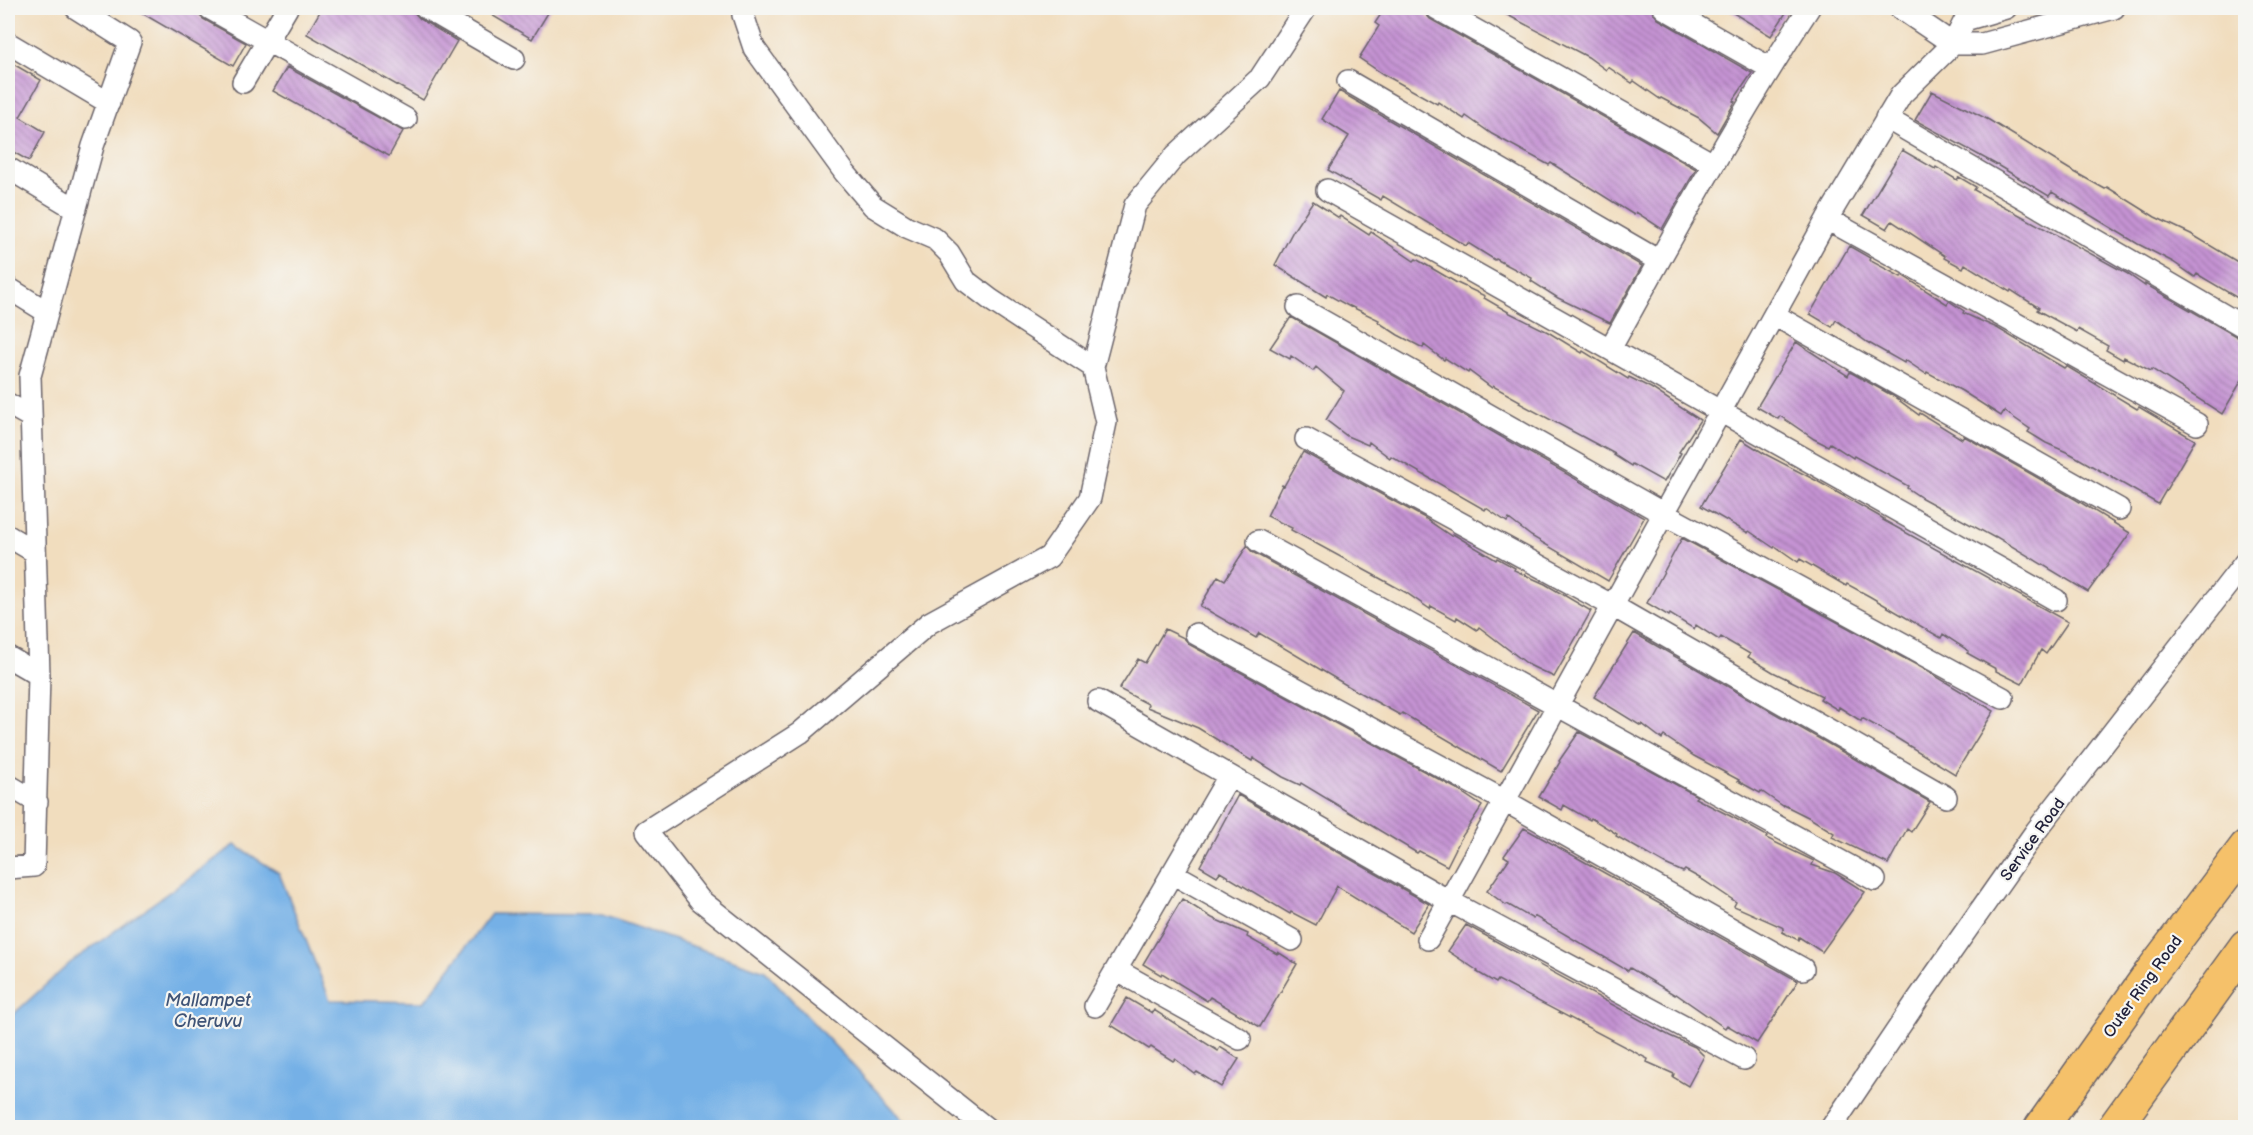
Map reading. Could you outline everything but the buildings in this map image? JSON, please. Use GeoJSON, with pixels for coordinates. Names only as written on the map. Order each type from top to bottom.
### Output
{"type":"FeatureCollection","features":[{"type":"Feature","properties":{"kind":"highway","name":"Outer Ring Road"},"geometry":{"type":"LineString","coordinates":[[2041,1128],[2124,1010],[2246,847]]}},
{"type":"Feature","properties":{"kind":"highway"},"geometry":{"type":"LineString","coordinates":[[2114,1128],[2246,946]]}},
{"type":"Feature","properties":{"kind":"street"},"geometry":{"type":"LineString","coordinates":[[8,868],[34,866],[37,802],[39,675],[30,376],[93,146],[130,42],[76,8]]}},
{"type":"Feature","properties":{"kind":"street"},"geometry":{"type":"LineString","coordinates":[[209,8],[406,119]]}},
{"type":"Feature","properties":{"kind":"street"},"geometry":{"type":"LineString","coordinates":[[243,82],[287,8]]}},
{"type":"Feature","properties":{"kind":"street"},"geometry":{"type":"LineString","coordinates":[[426,8],[514,59]]}},
{"type":"Feature","properties":{"kind":"street"},"geometry":{"type":"LineString","coordinates":[[744,8],[743,15],[754,48],[845,173],[873,206],[907,227],[935,239],[949,253],[966,281],[1093,367]]}},
{"type":"Feature","properties":{"kind":"street"},"geometry":{"type":"LineString","coordinates":[[986,1128],[700,900],[646,831],[800,734],[929,623],[1049,557],[1090,498],[1106,422],[1093,367],[1135,206],[1176,155],[1260,78],[1306,8]]}},
{"type":"Feature","properties":{"kind":"street"},"geometry":{"type":"LineString","coordinates":[[1436,8],[1713,164]]}},
{"type":"Feature","properties":{"kind":"street"},"geometry":{"type":"LineString","coordinates":[[1664,8],[1770,68]]}},
{"type":"Feature","properties":{"kind":"street"},"geometry":{"type":"LineString","coordinates":[[1610,349],[1713,164],[1809,8]]}},
{"type":"Feature","properties":{"kind":"street"},"geometry":{"type":"LineString","coordinates":[[1900,8],[1953,44],[1982,44],[2113,8]]}},
{"type":"Feature","properties":{"kind":"street"},"geometry":{"type":"LineString","coordinates":[[1428,939],[1827,219],[1886,118],[1901,95],[1953,44],[1965,20],[2006,8]]}},
{"type":"Feature","properties":{"kind":"street"},"geometry":{"type":"LineString","coordinates":[[8,43],[109,103]]}},
{"type":"Feature","properties":{"kind":"street"},"geometry":{"type":"LineString","coordinates":[[1348,81],[1659,261]]}},
{"type":"Feature","properties":{"kind":"street"},"geometry":{"type":"LineString","coordinates":[[1886,118],[2246,328]]}},
{"type":"Feature","properties":{"kind":"street"},"geometry":{"type":"LineString","coordinates":[[8,168],[76,209]]}},
{"type":"Feature","properties":{"kind":"street"},"geometry":{"type":"LineString","coordinates":[[1327,190],[2056,600]]}},
{"type":"Feature","properties":{"kind":"street"},"geometry":{"type":"LineString","coordinates":[[1827,219],[2197,424]]}},
{"type":"Feature","properties":{"kind":"street"},"geometry":{"type":"LineString","coordinates":[[8,288],[48,312]]}},
{"type":"Feature","properties":{"kind":"street"},"geometry":{"type":"LineString","coordinates":[[1298,307],[1664,514],[2003,698]]}},
{"type":"Feature","properties":{"kind":"street"},"geometry":{"type":"LineString","coordinates":[[1774,315],[2119,509]]}},
{"type":"Feature","properties":{"kind":"street"},"geometry":{"type":"LineString","coordinates":[[8,404],[31,417]]}},
{"type":"Feature","properties":{"kind":"street"},"geometry":{"type":"LineString","coordinates":[[1306,439],[1613,606],[1946,797]]}},
{"type":"Feature","properties":{"kind":"street"},"geometry":{"type":"LineString","coordinates":[[8,536],[35,552]]}},
{"type":"Feature","properties":{"kind":"street"},"geometry":{"type":"LineString","coordinates":[[1258,540],[1875,880]]}},
{"type":"Feature","properties":{"kind":"street","name":"Service Road"},"geometry":{"type":"LineString","coordinates":[[1831,1128],[2036,831],[2246,561]]}},
{"type":"Feature","properties":{"kind":"street"},"geometry":{"type":"LineString","coordinates":[[1196,634],[1504,801],[1803,969]]}},
{"type":"Feature","properties":{"kind":"street"},"geometry":{"type":"LineString","coordinates":[[8,657],[39,675]]}},
{"type":"Feature","properties":{"kind":"street"},"geometry":{"type":"LineString","coordinates":[[1098,702],[1449,901],[1744,1059]]}},
{"type":"Feature","properties":{"kind":"street"},"geometry":{"type":"LineString","coordinates":[[1095,1006],[1228,776]]}},
{"type":"Feature","properties":{"kind":"street"},"geometry":{"type":"LineString","coordinates":[[8,785],[37,802]]}},
{"type":"Feature","properties":{"kind":"street"},"geometry":{"type":"LineString","coordinates":[[1172,873],[1292,940]]}},
{"type":"Feature","properties":{"kind":"street"},"geometry":{"type":"LineString","coordinates":[[1116,970],[1240,1039]]}},
{"type":"Feature","properties":{"kind":"water","name":"Mallampet Cheruvu"},"geometry":{"type":"Polygon","coordinates":[[[235,845],[279,873],[330,1000],[424,1002],[491,914],[602,915],[765,971],[910,1127],[8,1127],[8,1019],[70,963],[235,845]]]}}]}
